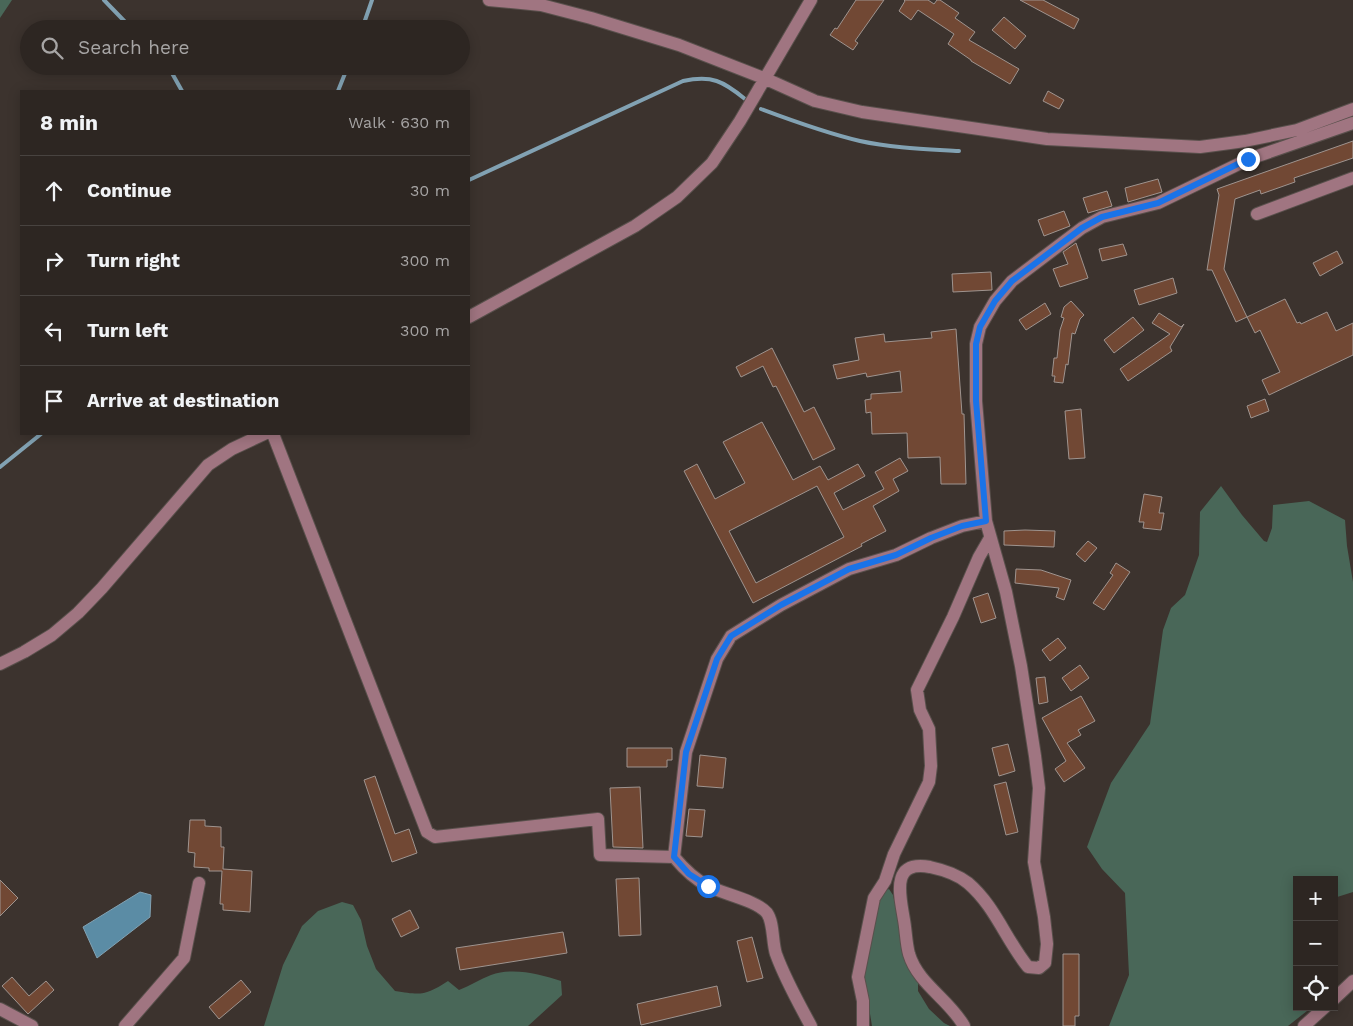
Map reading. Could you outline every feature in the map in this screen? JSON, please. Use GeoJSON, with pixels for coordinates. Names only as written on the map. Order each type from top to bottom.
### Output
{"type":"FeatureCollection","features":[{"type":"Feature","properties":{"kind":"street"},"geometry":{"type":"LineString","coordinates":[[489,0],[541,5],[679,45],[766,79],[814,101],[862,112],[1047,139],[1200,147],[1245,142],[1297,130],[1353,110]]}},
{"type":"Feature","properties":{"kind":"street"},"geometry":{"type":"LineString","coordinates":[[470,316],[635,226],[678,197],[712,163],[766,79],[811,0]]}},
{"type":"Feature","properties":{"kind":"street"},"geometry":{"type":"LineString","coordinates":[[964,1026],[946,1002],[922,979],[909,954],[899,884],[904,872],[911,868],[925,866],[946,870],[967,882],[985,900],[1019,956],[1028,967],[1039,968],[1046,963],[1046,944],[1034,862],[1039,788],[1035,756],[1021,666],[1006,592],[986,521],[976,401],[976,344],[980,327],[995,301],[1012,281],[1082,228],[1102,217],[1158,203],[1248,159],[1353,123]]}},
{"type":"Feature","properties":{"kind":"street"},"geometry":{"type":"LineString","coordinates":[[1257,214],[1353,178]]}},
{"type":"Feature","properties":{"kind":"street"},"geometry":{"type":"LineString","coordinates":[[0,664],[52,635],[78,613],[102,588],[208,465],[232,449],[262,435]]}},
{"type":"Feature","properties":{"kind":"street"},"geometry":{"type":"LineString","coordinates":[[273,435],[427,832],[436,837],[598,818],[600,855],[674,857],[689,874],[708,886],[738,897],[761,908],[768,914],[775,952],[788,983],[811,1026]]}},
{"type":"Feature","properties":{"kind":"street"},"geometry":{"type":"LineString","coordinates":[[674,857],[686,752],[717,659],[731,636],[781,605],[849,569],[896,555],[962,526],[986,521]]}},
{"type":"Feature","properties":{"kind":"street"},"geometry":{"type":"LineString","coordinates":[[864,1026],[858,977],[874,898],[885,881],[894,854],[929,782],[931,766],[929,729],[920,710],[917,690],[953,617],[979,556],[990,538]]}},
{"type":"Feature","properties":{"kind":"street"},"geometry":{"type":"LineString","coordinates":[[125,1026],[184,958],[198,883]]}},
{"type":"Feature","properties":{"kind":"street"},"geometry":{"type":"LineString","coordinates":[[1338,996],[1353,980]]}},
{"type":"Feature","properties":{"kind":"street"},"geometry":{"type":"LineString","coordinates":[[0,1009],[32,1026]]}},
{"type":"Feature","properties":{"kind":"street"},"geometry":{"type":"LineString","coordinates":[[1304,1026],[1321,1011]]}},
{"type":"Feature","properties":{"kind":"green space"},"geometry":{"type":"Polygon","coordinates":[[[0,0],[12,0],[0,18],[0,0]]]}},
{"type":"Feature","properties":{"kind":"green space"},"geometry":{"type":"Polygon","coordinates":[[[1221,486],[1242,515],[1264,541],[1267,542],[1272,528],[1273,505],[1309,501],[1345,520],[1353,582],[1353,892],[1338,897],[1338,876],[1293,876],[1293,1011],[1307,1011],[1288,1026],[1109,1026],[1129,975],[1125,893],[1102,869],[1087,847],[1111,783],[1150,724],[1163,630],[1171,608],[1185,595],[1199,555],[1200,512],[1221,486]]]}},
{"type":"Feature","properties":{"kind":"green space"},"geometry":{"type":"Polygon","coordinates":[[[889,889],[893,895],[908,960],[918,982],[918,991],[929,1009],[950,1026],[872,1026],[864,977],[879,898],[884,891],[889,889]]]}},
{"type":"Feature","properties":{"kind":"green space"},"geometry":{"type":"Polygon","coordinates":[[[342,902],[353,905],[361,920],[367,946],[376,969],[395,991],[423,993],[448,981],[459,990],[491,975],[517,972],[535,974],[561,981],[562,995],[528,1026],[264,1026],[283,965],[302,926],[318,911],[342,902]]]}},
{"type":"Feature","properties":{"kind":"water"},"geometry":{"type":"Polygon","coordinates":[[[140,892],[151,895],[150,917],[97,958],[83,927],[140,892]]]}},
{"type":"Feature","properties":{"kind":"building"},"geometry":{"type":"Polygon","coordinates":[[[856,0],[884,0],[855,41],[858,43],[853,50],[830,35],[835,28],[837,29],[856,0]]]}},
{"type":"Feature","properties":{"kind":"building"},"geometry":{"type":"Polygon","coordinates":[[[904,0],[928,0],[934,4],[937,0],[940,0],[959,13],[955,18],[975,32],[969,40],[1019,69],[1010,84],[971,61],[948,44],[954,34],[918,10],[911,20],[899,11],[904,0]]]}},
{"type":"Feature","properties":{"kind":"building"},"geometry":{"type":"Polygon","coordinates":[[[1020,0],[1043,0],[1079,19],[1074,29],[1020,0]]]}},
{"type":"Feature","properties":{"kind":"building"},"geometry":{"type":"Polygon","coordinates":[[[1004,17],[1026,36],[1015,49],[992,30],[1004,17]]]}},
{"type":"Feature","properties":{"kind":"building"},"geometry":{"type":"Polygon","coordinates":[[[1048,91],[1064,100],[1059,109],[1043,101],[1048,91]]]}},
{"type":"Feature","properties":{"kind":"building"},"geometry":{"type":"Polygon","coordinates":[[[1353,141],[1353,158],[1294,178],[1295,182],[1261,194],[1260,190],[1235,199],[1224,269],[1247,317],[1236,322],[1212,270],[1207,270],[1219,195],[1217,189],[1353,141]]]}},
{"type":"Feature","properties":{"kind":"building"},"geometry":{"type":"Polygon","coordinates":[[[1158,179],[1162,192],[1128,202],[1125,188],[1158,179]]]}},
{"type":"Feature","properties":{"kind":"building"},"geometry":{"type":"Polygon","coordinates":[[[1107,191],[1112,206],[1088,213],[1083,198],[1107,191]]]}},
{"type":"Feature","properties":{"kind":"building"},"geometry":{"type":"Polygon","coordinates":[[[1064,211],[1070,226],[1044,236],[1038,220],[1064,211]]]}},
{"type":"Feature","properties":{"kind":"building"},"geometry":{"type":"Polygon","coordinates":[[[1076,243],[1088,278],[1060,287],[1053,269],[1068,264],[1063,252],[1076,243]]]}},
{"type":"Feature","properties":{"kind":"building"},"geometry":{"type":"Polygon","coordinates":[[[1123,244],[1127,255],[1102,261],[1099,249],[1123,244]]]}},
{"type":"Feature","properties":{"kind":"building"},"geometry":{"type":"Polygon","coordinates":[[[1337,251],[1343,263],[1320,276],[1313,263],[1337,251]]]}},
{"type":"Feature","properties":{"kind":"building"},"geometry":{"type":"Polygon","coordinates":[[[991,272],[992,290],[953,292],[952,274],[991,272]]]}},
{"type":"Feature","properties":{"kind":"building"},"geometry":{"type":"Polygon","coordinates":[[[1173,278],[1177,293],[1139,305],[1134,290],[1173,278]]]}},
{"type":"Feature","properties":{"kind":"building"},"geometry":{"type":"Polygon","coordinates":[[[1285,299],[1297,323],[1300,322],[1301,324],[1327,312],[1336,331],[1353,323],[1353,355],[1269,395],[1262,380],[1280,372],[1260,330],[1255,333],[1247,317],[1285,299]]]}},
{"type":"Feature","properties":{"kind":"building"},"geometry":{"type":"Polygon","coordinates":[[[1071,301],[1084,315],[1080,319],[1075,334],[1072,333],[1068,365],[1066,364],[1063,383],[1054,382],[1055,376],[1052,376],[1054,358],[1057,358],[1060,330],[1064,318],[1061,317],[1064,307],[1071,301]]]}},
{"type":"Feature","properties":{"kind":"building"},"geometry":{"type":"Polygon","coordinates":[[[1045,303],[1051,314],[1026,330],[1019,320],[1045,303]]]}},
{"type":"Feature","properties":{"kind":"building"},"geometry":{"type":"Polygon","coordinates":[[[1159,313],[1181,327],[1184,324],[1170,347],[1172,351],[1128,381],[1120,369],[1170,334],[1152,323],[1159,313]]]}},
{"type":"Feature","properties":{"kind":"building"},"geometry":{"type":"Polygon","coordinates":[[[1133,317],[1144,330],[1114,353],[1104,340],[1133,317]]]}},
{"type":"Feature","properties":{"kind":"building"},"geometry":{"type":"Polygon","coordinates":[[[956,329],[962,414],[964,414],[966,484],[941,484],[940,457],[908,458],[907,433],[872,434],[871,412],[866,413],[865,400],[871,399],[871,394],[902,392],[900,371],[867,377],[866,373],[837,379],[833,365],[859,360],[855,338],[884,334],[885,342],[932,338],[931,332],[956,329]]]}},
{"type":"Feature","properties":{"kind":"building"},"geometry":{"type":"Polygon","coordinates":[[[772,348],[804,412],[814,407],[835,449],[813,460],[776,386],[773,387],[763,366],[741,377],[736,367],[772,348]]]}},
{"type":"Feature","properties":{"kind":"building"},"geometry":{"type":"Polygon","coordinates":[[[1265,399],[1269,411],[1251,418],[1247,406],[1265,399]]]}},
{"type":"Feature","properties":{"kind":"building"},"geometry":{"type":"Polygon","coordinates":[[[1081,409],[1085,458],[1069,459],[1065,411],[1081,409]]]}},
{"type":"Feature","properties":{"kind":"building"},"geometry":{"type":"Polygon","coordinates":[[[762,422],[793,480],[820,466],[828,480],[858,464],[865,476],[834,493],[843,510],[884,489],[875,472],[900,458],[908,471],[893,479],[899,491],[873,506],[886,531],[861,544],[862,546],[753,603],[684,471],[697,464],[715,499],[745,483],[723,442],[762,422]],[[817,486],[729,531],[756,583],[844,537],[817,486]]]}},
{"type":"Feature","properties":{"kind":"building"},"geometry":{"type":"Polygon","coordinates":[[[1144,494],[1162,497],[1159,513],[1164,513],[1161,530],[1143,528],[1144,522],[1139,522],[1144,494]]]}},
{"type":"Feature","properties":{"kind":"building"},"geometry":{"type":"Polygon","coordinates":[[[1004,531],[1055,531],[1054,547],[1004,545],[1004,531]]]}},
{"type":"Feature","properties":{"kind":"building"},"geometry":{"type":"Polygon","coordinates":[[[1088,541],[1097,548],[1085,562],[1076,554],[1088,541]]]}},
{"type":"Feature","properties":{"kind":"building"},"geometry":{"type":"Polygon","coordinates":[[[1116,563],[1130,572],[1104,610],[1093,603],[1113,575],[1110,573],[1116,563]]]}},
{"type":"Feature","properties":{"kind":"building"},"geometry":{"type":"Polygon","coordinates":[[[1016,569],[1041,570],[1071,580],[1064,600],[1056,597],[1059,588],[1015,583],[1016,569]]]}},
{"type":"Feature","properties":{"kind":"building"},"geometry":{"type":"Polygon","coordinates":[[[988,593],[996,618],[981,623],[973,598],[988,593]]]}},
{"type":"Feature","properties":{"kind":"building"},"geometry":{"type":"Polygon","coordinates":[[[1058,638],[1066,648],[1050,661],[1042,650],[1058,638]]]}},
{"type":"Feature","properties":{"kind":"building"},"geometry":{"type":"Polygon","coordinates":[[[1080,665],[1089,678],[1071,691],[1062,678],[1080,665]]]}},
{"type":"Feature","properties":{"kind":"building"},"geometry":{"type":"Polygon","coordinates":[[[1045,677],[1048,702],[1039,704],[1036,678],[1045,677]]]}},
{"type":"Feature","properties":{"kind":"building"},"geometry":{"type":"Polygon","coordinates":[[[1081,696],[1095,721],[1078,730],[1081,735],[1067,743],[1085,768],[1064,782],[1055,769],[1066,761],[1042,718],[1081,696]]]}},
{"type":"Feature","properties":{"kind":"building"},"geometry":{"type":"Polygon","coordinates":[[[1008,744],[1015,771],[999,776],[992,748],[1008,744]]]}},
{"type":"Feature","properties":{"kind":"building"},"geometry":{"type":"Polygon","coordinates":[[[627,748],[672,748],[672,760],[667,760],[667,767],[627,767],[627,748]]]}},
{"type":"Feature","properties":{"kind":"building"},"geometry":{"type":"Polygon","coordinates":[[[700,755],[726,758],[723,788],[697,786],[700,755]]]}},
{"type":"Feature","properties":{"kind":"building"},"geometry":{"type":"Polygon","coordinates":[[[375,776],[395,834],[409,829],[417,853],[392,862],[364,780],[375,776]]]}},
{"type":"Feature","properties":{"kind":"building"},"geometry":{"type":"Polygon","coordinates":[[[1006,782],[1018,832],[1006,835],[994,785],[1006,782]]]}},
{"type":"Feature","properties":{"kind":"building"},"geometry":{"type":"Polygon","coordinates":[[[640,787],[643,848],[613,847],[610,788],[640,787]]]}},
{"type":"Feature","properties":{"kind":"building"},"geometry":{"type":"Polygon","coordinates":[[[689,809],[705,810],[702,837],[686,836],[689,809]]]}},
{"type":"Feature","properties":{"kind":"building"},"geometry":{"type":"Polygon","coordinates":[[[190,820],[205,820],[205,826],[221,827],[221,847],[224,847],[223,869],[252,871],[250,912],[223,910],[223,904],[220,904],[222,871],[209,871],[209,868],[194,867],[195,853],[188,852],[190,820]]]}},
{"type":"Feature","properties":{"kind":"building"},"geometry":{"type":"Polygon","coordinates":[[[639,878],[641,935],[619,936],[616,879],[639,878]]]}},
{"type":"Feature","properties":{"kind":"building"},"geometry":{"type":"Polygon","coordinates":[[[0,880],[18,898],[0,916],[0,880]]]}},
{"type":"Feature","properties":{"kind":"building"},"geometry":{"type":"Polygon","coordinates":[[[410,910],[419,928],[401,937],[392,919],[410,910]]]}},
{"type":"Feature","properties":{"kind":"building"},"geometry":{"type":"Polygon","coordinates":[[[563,932],[567,953],[460,970],[456,948],[563,932]]]}},
{"type":"Feature","properties":{"kind":"building"},"geometry":{"type":"Polygon","coordinates":[[[752,937],[763,978],[747,982],[737,941],[752,937]]]}},
{"type":"Feature","properties":{"kind":"building"},"geometry":{"type":"Polygon","coordinates":[[[1063,954],[1079,954],[1079,1016],[1075,1016],[1075,1026],[1063,1026],[1063,954]]]}},
{"type":"Feature","properties":{"kind":"building"},"geometry":{"type":"Polygon","coordinates":[[[12,977],[29,996],[46,981],[54,990],[28,1014],[2,986],[12,977]]]}},
{"type":"Feature","properties":{"kind":"building"},"geometry":{"type":"Polygon","coordinates":[[[241,980],[251,992],[219,1019],[209,1007],[241,980]]]}},
{"type":"Feature","properties":{"kind":"building"},"geometry":{"type":"Polygon","coordinates":[[[717,986],[721,1006],[641,1025],[637,1004],[717,986]]]}},
{"type":"Feature","properties":{"kind":"waterway"},"geometry":{"type":"LineString","coordinates":[[104,0],[123,20]]}},
{"type":"Feature","properties":{"kind":"waterway"},"geometry":{"type":"LineString","coordinates":[[365,20],[372,0]]}},
{"type":"Feature","properties":{"kind":"waterway"},"geometry":{"type":"LineString","coordinates":[[173,75],[181,90]]}},
{"type":"Feature","properties":{"kind":"waterway"},"geometry":{"type":"LineString","coordinates":[[338,90],[344,75]]}},
{"type":"Feature","properties":{"kind":"waterway"},"geometry":{"type":"LineString","coordinates":[[470,180],[683,81],[693,79],[717,81],[745,99]]}},
{"type":"Feature","properties":{"kind":"waterway"},"geometry":{"type":"LineString","coordinates":[[761,109],[822,131],[860,141],[897,147],[959,151]]}},
{"type":"Feature","properties":{"kind":"waterway"},"geometry":{"type":"LineString","coordinates":[[0,467],[40,435]]}},
{"type":"Feature","properties":{"kind":"route"},"geometry":{"type":"LineString","coordinates":[[708,886],[689,874],[674,857],[686,752],[717,659],[731,636],[781,605],[849,569],[896,555],[962,526],[986,521],[976,401],[976,344],[980,327],[995,301],[1012,281],[1082,228],[1102,217],[1158,203],[1248,159]]}}]}
